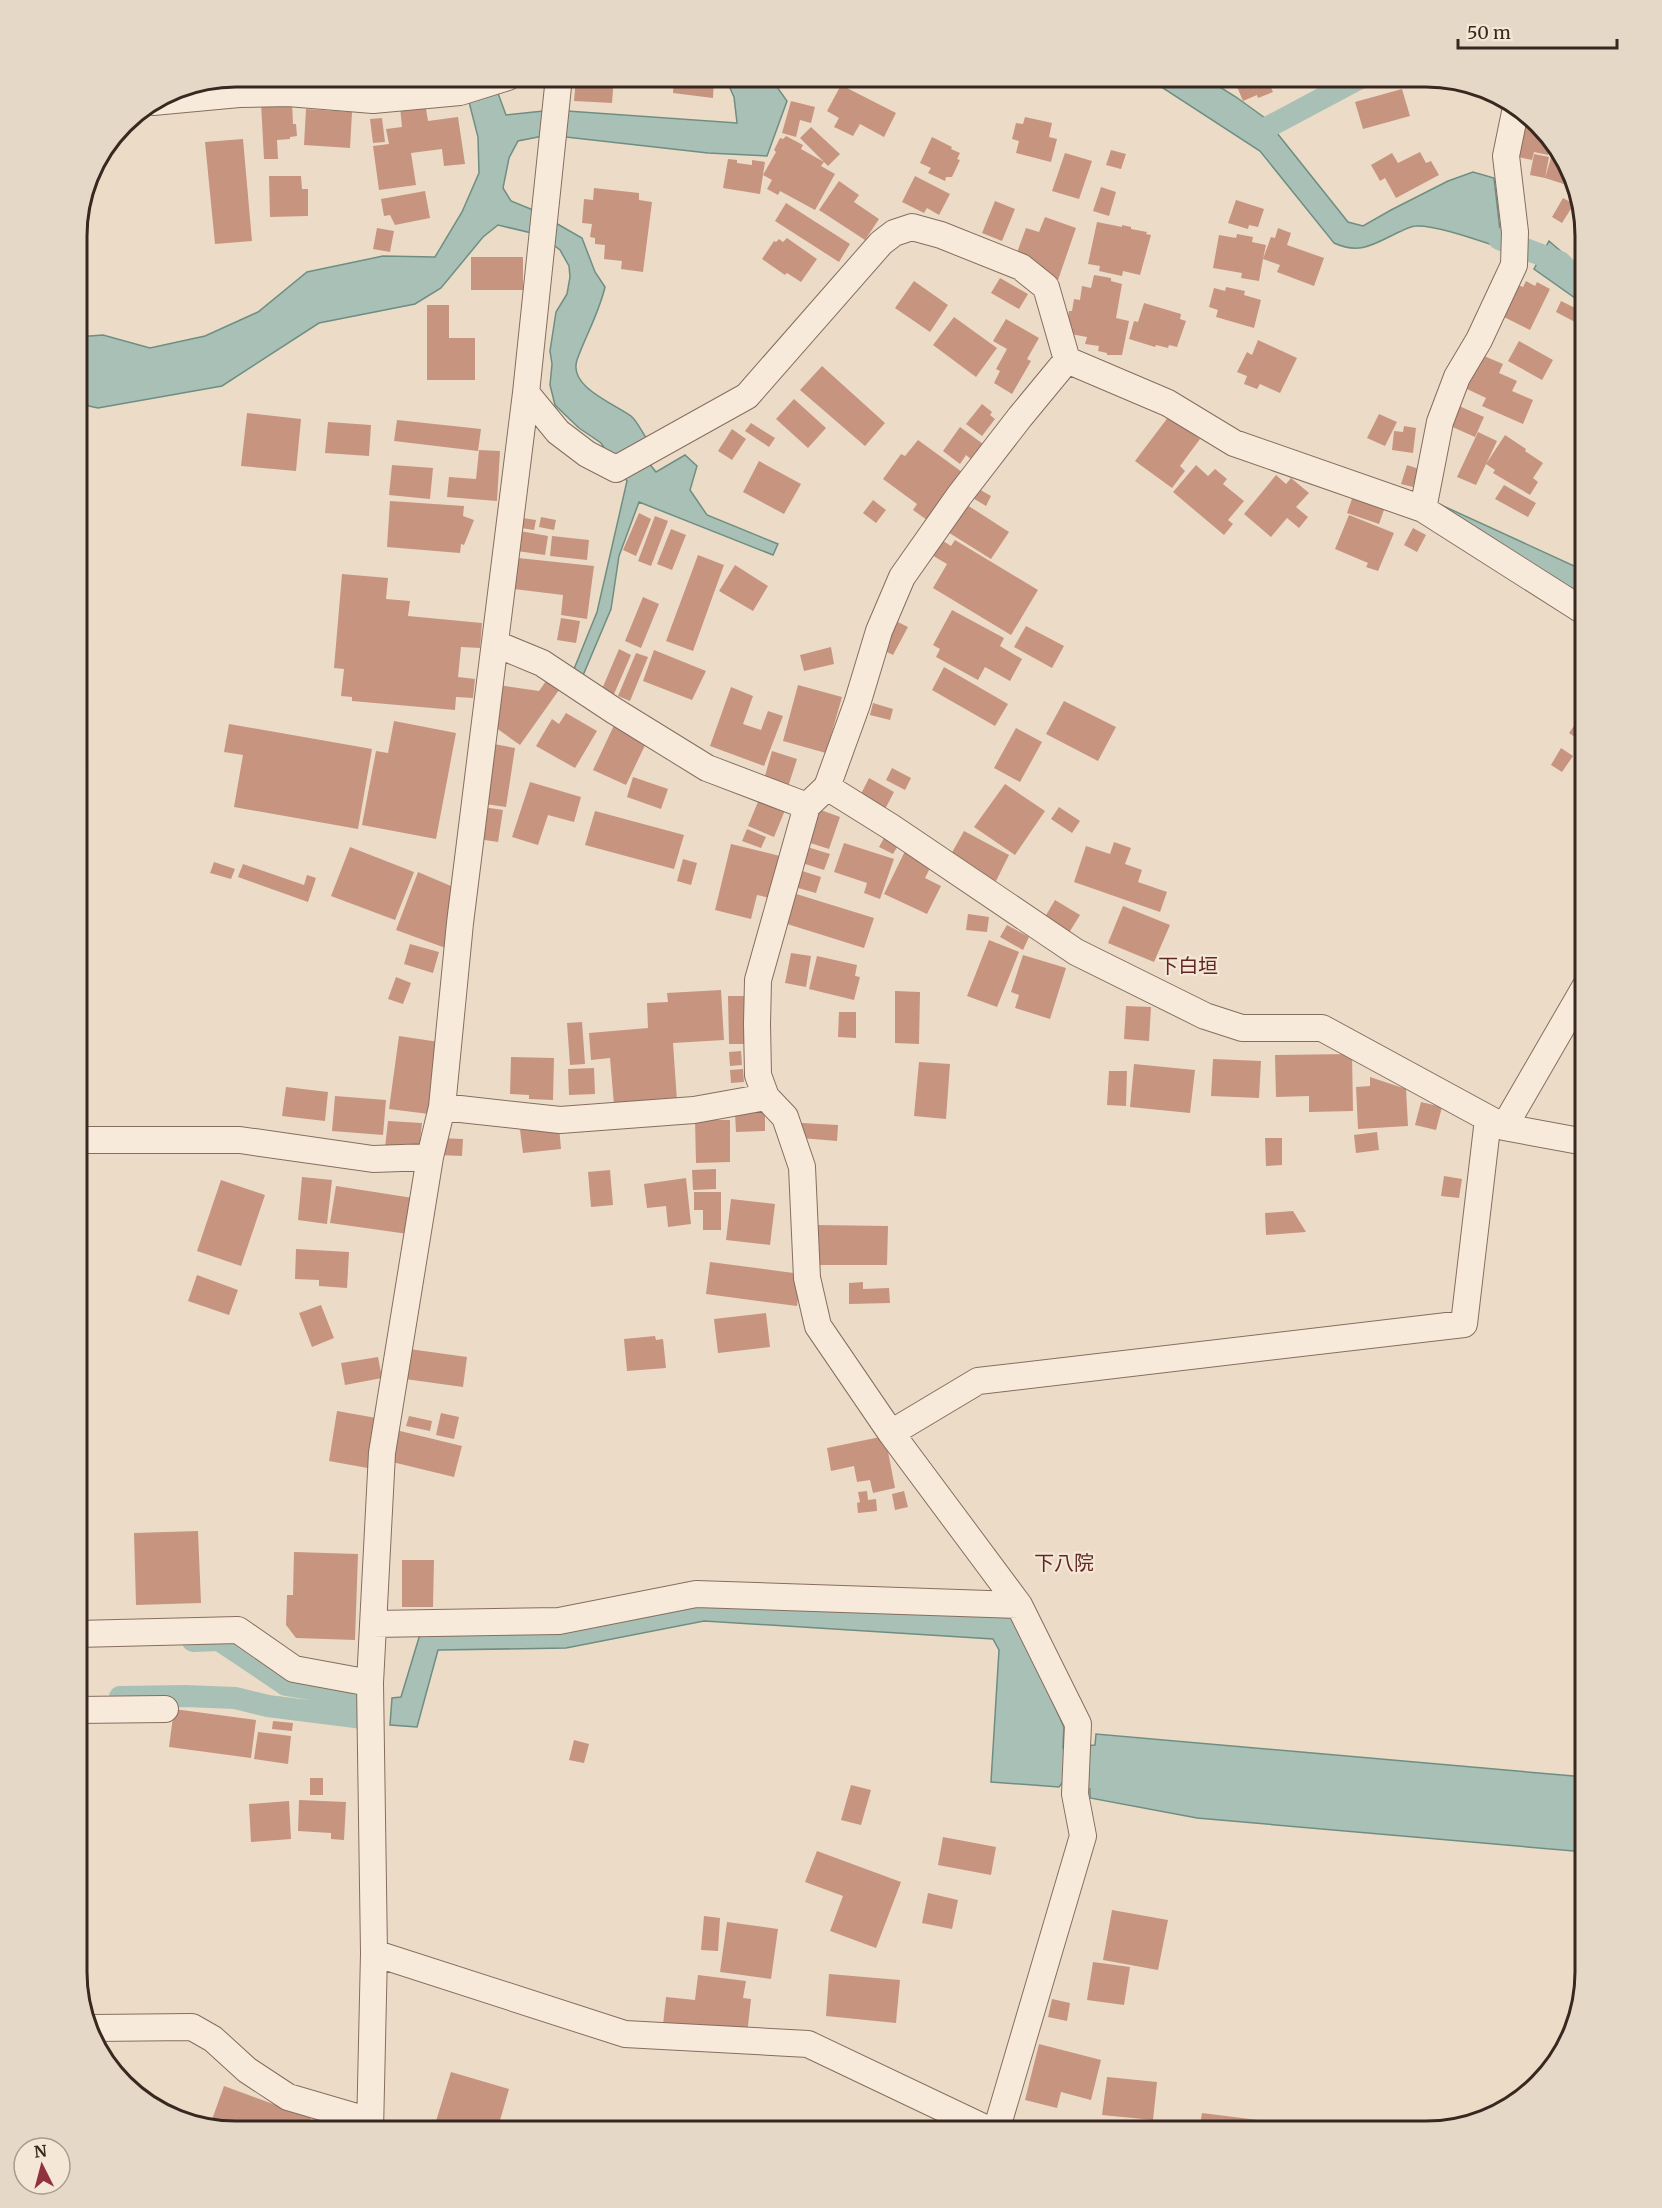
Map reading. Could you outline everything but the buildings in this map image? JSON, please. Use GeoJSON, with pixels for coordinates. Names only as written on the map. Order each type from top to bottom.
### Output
{"type":"FeatureCollection","features":[{"type":"Feature","properties":{"kind":"street"},"geometry":{"type":"LineString","coordinates":[[175,100],[239,94],[288,93],[373,100],[460,92],[476,87]]}},
{"type":"Feature","properties":{"kind":"street"},"geometry":{"type":"LineString","coordinates":[[370,2121],[374,1953],[370,1683],[382,1453],[430,1157],[442,1107],[460,923],[526,393],[559,87]]}},
{"type":"Feature","properties":{"kind":"street"},"geometry":{"type":"LineString","coordinates":[[1423,509],[1440,422],[1457,377],[1479,340],[1514,265],[1515,232],[1506,156],[1514,116]]}},
{"type":"Feature","properties":{"kind":"street"},"geometry":{"type":"LineString","coordinates":[[526,393],[558,432],[587,454],[616,469],[645,455],[747,396],[881,243],[894,233],[912,227],[941,235],[1021,267],[1046,287],[1067,360]]}},
{"type":"Feature","properties":{"kind":"street"},"geometry":{"type":"LineString","coordinates":[[1067,360],[1168,403],[1234,443],[1423,509],[1575,605]]}},
{"type":"Feature","properties":{"kind":"street"},"geometry":{"type":"LineString","coordinates":[[999,2121],[1083,1836],[1075,1794],[1078,1724],[1019,1605],[891,1433],[818,1326],[807,1278],[802,1167],[785,1117],[766,1098],[758,1075],[758,980],[807,806],[827,787],[857,704],[879,631],[902,577],[959,496],[1067,360]]}},
{"type":"Feature","properties":{"kind":"street"},"geometry":{"type":"LineString","coordinates":[[496,644],[542,663],[707,768],[807,806]]}},
{"type":"Feature","properties":{"kind":"street"},"geometry":{"type":"LineString","coordinates":[[827,787],[891,827],[1076,952],[1205,1016],[1242,1028],[1322,1028],[1496,1123],[1575,1140]]}},
{"type":"Feature","properties":{"kind":"street"},"geometry":{"type":"LineString","coordinates":[[891,1433],[978,1382],[1464,1324],[1496,1123],[1575,1004]]}},
{"type":"Feature","properties":{"kind":"street"},"geometry":{"type":"LineString","coordinates":[[442,1107],[560,1119],[694,1110],[766,1098]]}},
{"type":"Feature","properties":{"kind":"street"},"geometry":{"type":"LineString","coordinates":[[87,1140],[240,1140],[373,1160],[430,1157]]}},
{"type":"Feature","properties":{"kind":"street"},"geometry":{"type":"LineString","coordinates":[[373,1624],[559,1621],[696,1594],[1019,1605]]}},
{"type":"Feature","properties":{"kind":"street"},"geometry":{"type":"LineString","coordinates":[[87,1634],[238,1630],[294,1669],[370,1683]]}},
{"type":"Feature","properties":{"kind":"street"},"geometry":{"type":"LineString","coordinates":[[87,1710],[165,1709]]}},
{"type":"Feature","properties":{"kind":"street"},"geometry":{"type":"LineString","coordinates":[[374,1953],[625,2034],[808,2044],[968,2121]]}},
{"type":"Feature","properties":{"kind":"street"},"geometry":{"type":"LineString","coordinates":[[98,2028],[192,2026],[213,2038],[247,2070],[288,2097],[356,2121]]}},
{"type":"Feature","properties":{"kind":"shaded area"},"geometry":{"type":"Polygon","coordinates":[[[463,87],[496,87],[506,115],[553,110],[737,123],[734,97],[730,87],[777,87],[787,101],[767,156],[708,153],[548,135],[518,141],[509,158],[503,188],[511,201],[533,210],[582,238],[595,272],[605,287],[577,360],[576,370],[579,378],[595,394],[631,416],[647,439],[637,448],[656,472],[685,455],[697,466],[690,490],[707,515],[778,544],[773,555],[639,502],[619,556],[611,609],[581,680],[572,674],[597,612],[627,481],[601,443],[579,428],[555,405],[550,385],[552,364],[550,351],[556,312],[567,294],[570,277],[569,266],[560,250],[540,235],[498,225],[483,237],[441,288],[415,304],[319,323],[222,386],[98,408],[87,404],[87,336],[103,335],[150,348],[205,336],[258,312],[307,272],[383,256],[435,257],[462,212],[479,173],[478,137],[463,87]]]}},
{"type":"Feature","properties":{"kind":"shaded area"},"geometry":{"type":"Polygon","coordinates":[[[1161,87],[1220,87],[1236,97],[1265,118],[1348,222],[1363,226],[1448,181],[1473,172],[1494,178],[1502,248],[1425,226],[1408,228],[1374,244],[1359,248],[1334,243],[1260,151],[1161,87]]]}},
{"type":"Feature","properties":{"kind":"shaded area"},"geometry":{"type":"Polygon","coordinates":[[[1549,241],[1575,263],[1575,298],[1534,269],[1549,241]]]}},
{"type":"Feature","properties":{"kind":"shaded area"},"geometry":{"type":"Polygon","coordinates":[[[1439,504],[1575,566],[1575,592],[1439,504]]]}},
{"type":"Feature","properties":{"kind":"shaded area"},"geometry":{"type":"Polygon","coordinates":[[[702,1603],[1014,1616],[1064,1727],[1063,1748],[1095,1745],[1096,1734],[1575,1776],[1575,1851],[1197,1818],[1090,1798],[1090,1789],[1062,1783],[1059,1787],[991,1782],[999,1650],[993,1639],[704,1621],[566,1648],[438,1650],[417,1727],[390,1725],[392,1698],[401,1697],[421,1631],[702,1603]]]}},
{"type":"Feature","properties":{"kind":"waterway"},"geometry":{"type":"LineString","coordinates":[[1259,132],[1343,87]]}},
{"type":"Feature","properties":{"kind":"waterway"},"geometry":{"type":"LineString","coordinates":[[1499,239],[1560,262],[1567,269]]}},
{"type":"Feature","properties":{"kind":"waterway"},"geometry":{"type":"LineString","coordinates":[[120,1697],[235,1698],[268,1706],[363,1718],[364,1698],[286,1685],[219,1640],[193,1641]]}},
{"type":"Feature","properties":{"kind":"district","name":"下白垣"},"geometry":{"type":"Point","coordinates":[1188,966]}},
{"type":"Feature","properties":{"kind":"district","name":"下八院"},"geometry":{"type":"Point","coordinates":[1064,1563]}}]}
